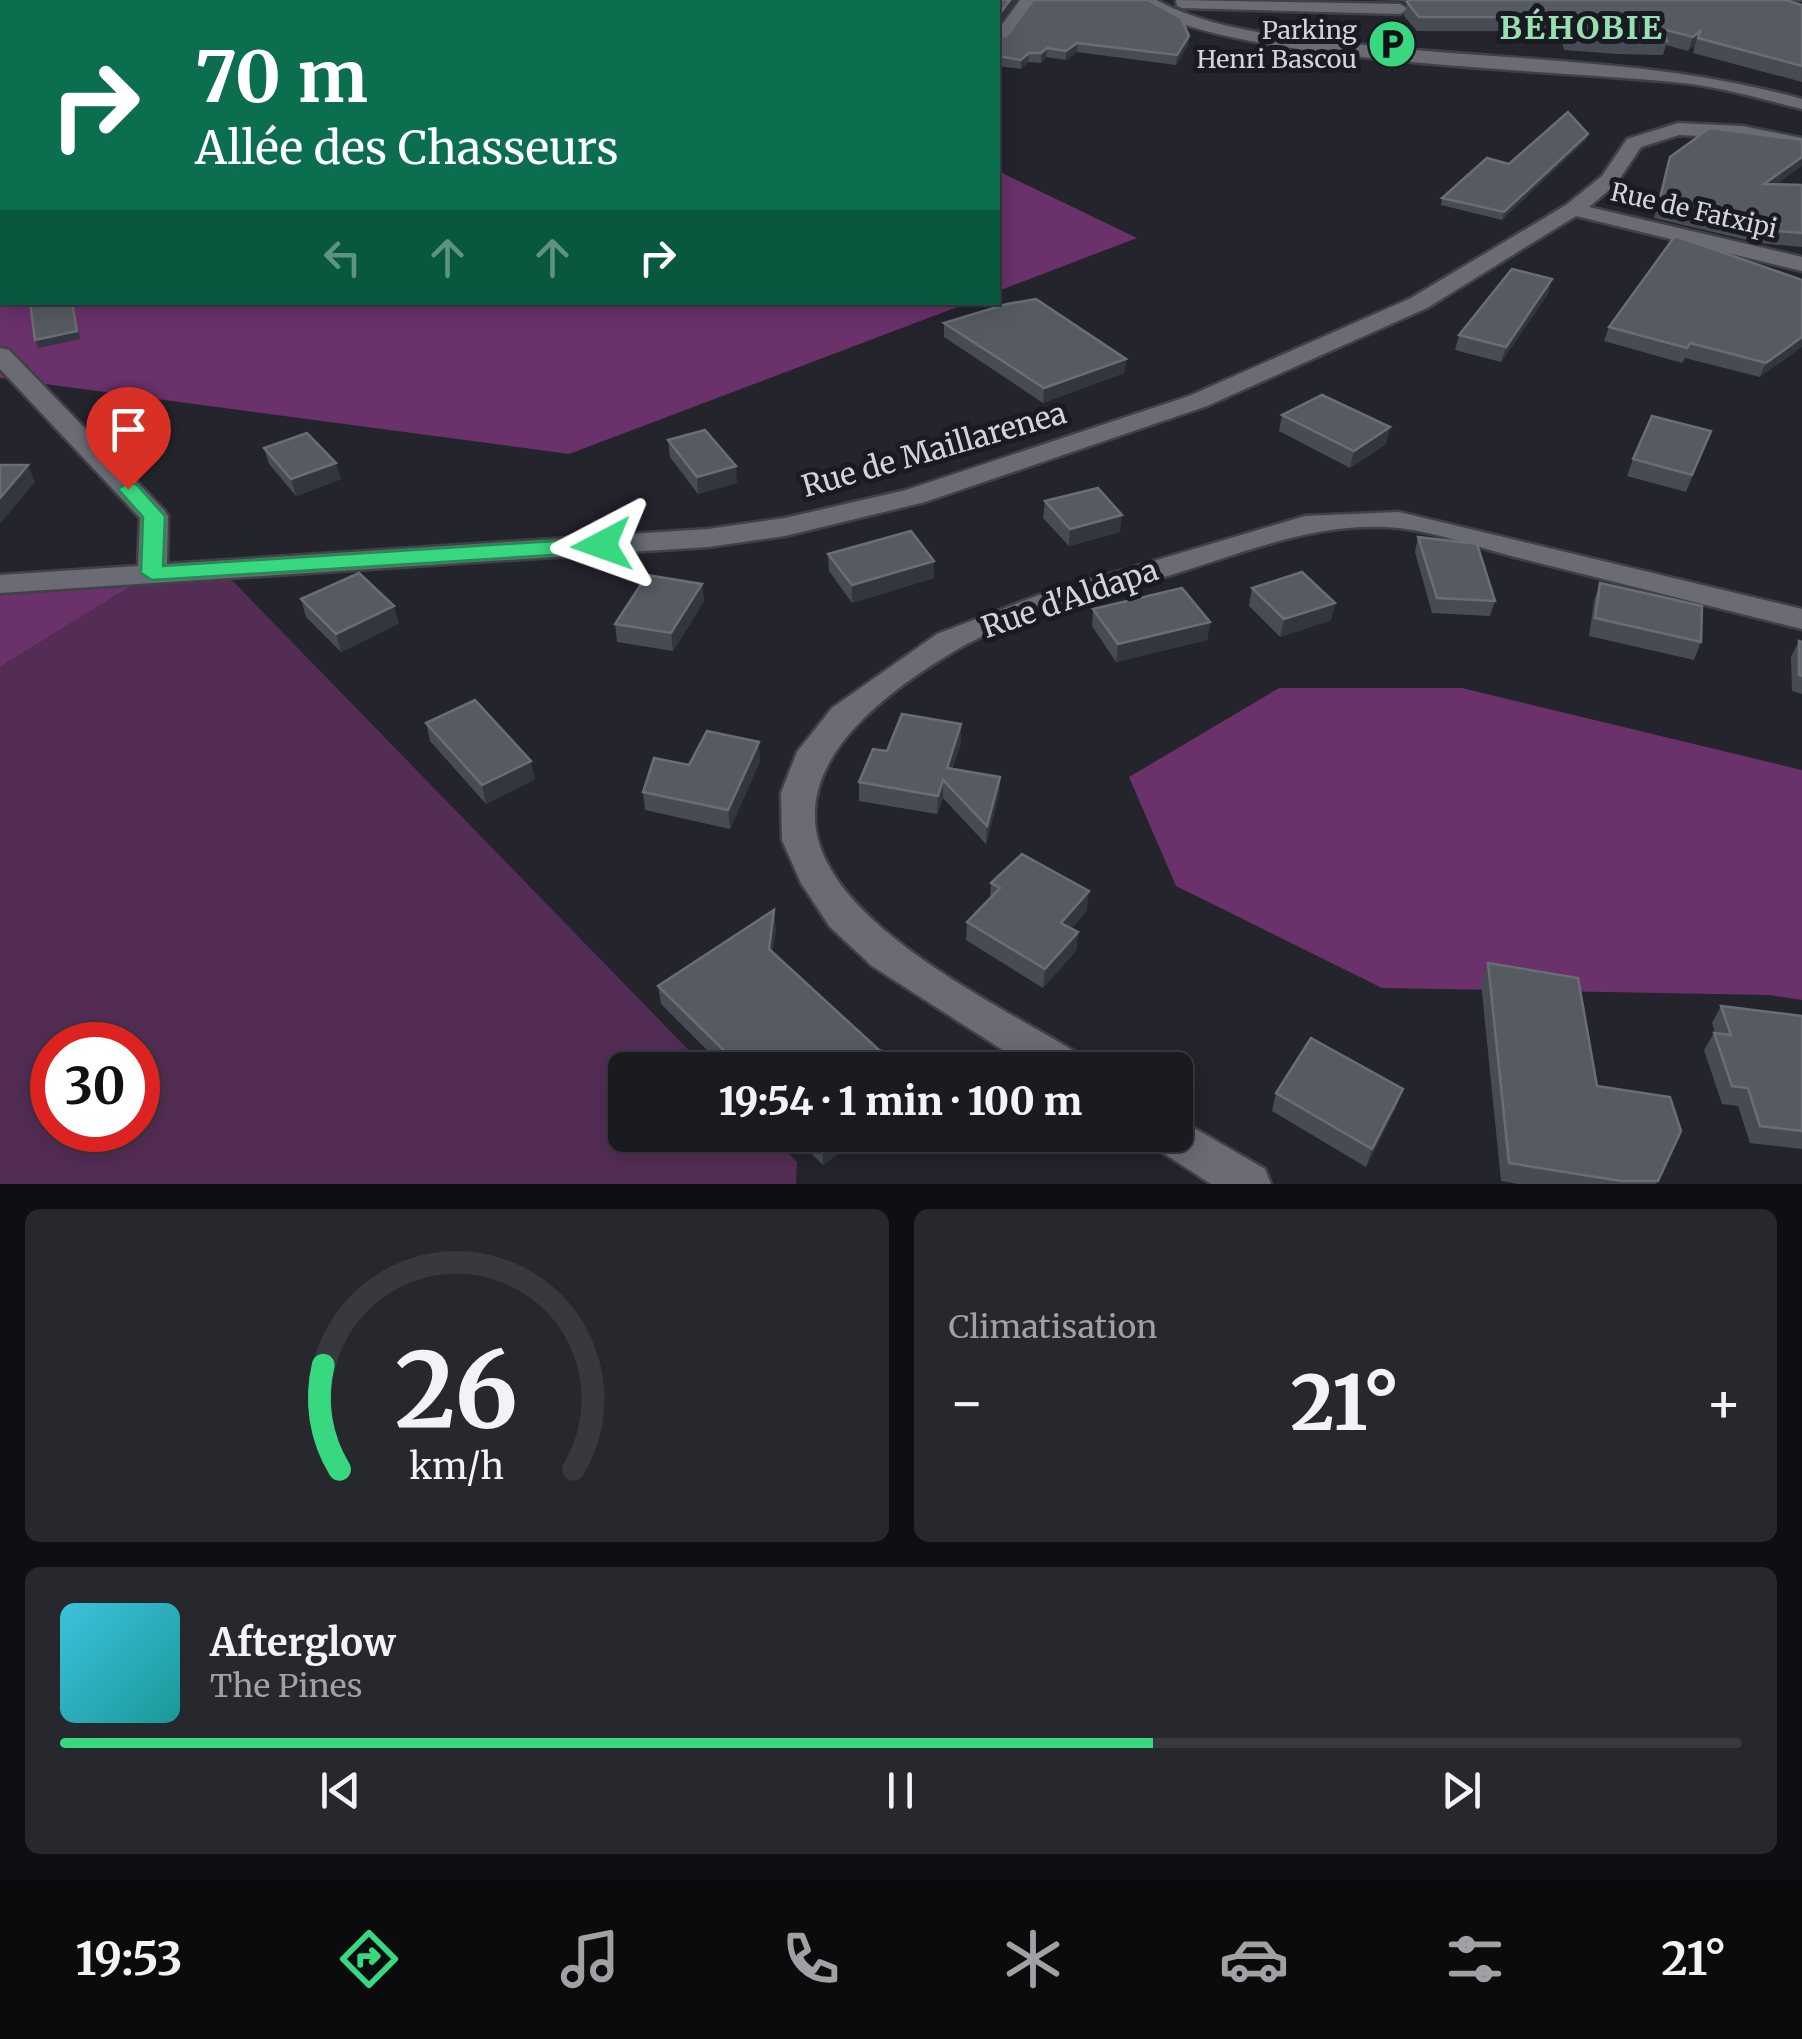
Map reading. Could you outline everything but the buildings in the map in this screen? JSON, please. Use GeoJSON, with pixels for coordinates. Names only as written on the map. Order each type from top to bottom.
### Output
{"type":"FeatureCollection","features":[{"type":"Feature","properties":{"kind":"street"},"geometry":{"type":"LineString","coordinates":[[1000,37],[1028,0]]}},
{"type":"Feature","properties":{"kind":"street"},"geometry":{"type":"LineString","coordinates":[[1134,0],[1400,9]]}},
{"type":"Feature","properties":{"kind":"street"},"geometry":{"type":"LineString","coordinates":[[1146,1],[1176,15],[1283,41],[1690,78],[1802,104]]}},
{"type":"Feature","properties":{"kind":"street","name":"Rue de Maillarenea"},"geometry":{"type":"LineString","coordinates":[[0,584],[708,538],[785,527],[915,496],[1198,402],[1419,303],[1573,209],[1609,180],[1634,143],[1678,129],[1742,132],[1802,144]]}},
{"type":"Feature","properties":{"kind":"street","name":"Rue de Fatxipi"},"geometry":{"type":"LineString","coordinates":[[1573,209],[1802,264]]}},
{"type":"Feature","properties":{"kind":"street"},"geometry":{"type":"LineString","coordinates":[[0,355],[154,516],[152,573]]}},
{"type":"Feature","properties":{"kind":"street","name":"Rue d'Aldapa"},"geometry":{"type":"LineString","coordinates":[[1041,1052],[886,954],[843,916],[814,873],[800,840],[798,792],[814,752],[844,716],[948,641],[1047,603],[1315,522],[1360,518],[1451,531],[1802,619]]}},
{"type":"Feature","properties":{"kind":"street"},"geometry":{"type":"LineString","coordinates":[[1193,1148],[1249,1184]]}},
{"type":"Feature","properties":{"kind":"shaded area"},"geometry":{"type":"Polygon","coordinates":[[[1000,172],[1137,238],[1000,290],[1000,172]]]}},
{"type":"Feature","properties":{"kind":"shaded area"},"geometry":{"type":"Polygon","coordinates":[[[0,305],[963,305],[569,454],[0,378],[0,305]]]}},
{"type":"Feature","properties":{"kind":"shaded area"},"geometry":{"type":"Polygon","coordinates":[[[221,569],[691,1052],[608,1052],[608,1152],[787,1152],[797,1162],[796,1184],[0,1184],[0,667],[152,573],[221,569]]]}},
{"type":"Feature","properties":{"kind":"shaded area"},"geometry":{"type":"Polygon","coordinates":[[[152,573],[0,667],[0,584],[152,573]]]}},
{"type":"Feature","properties":{"kind":"shaded area"},"geometry":{"type":"Polygon","coordinates":[[[1279,688],[1462,688],[1802,770],[1802,1000],[1769,995],[1382,988],[1176,886],[1129,777],[1279,688]]]}},
{"type":"Feature","properties":{"kind":"place","name":"Parking Henri Bascou"},"geometry":{"type":"Point","coordinates":[1392,44]}},
{"type":"Feature","properties":{"kind":"district","name":"BÉHOBIE"},"geometry":{"type":"Point","coordinates":[1582,28]}},
{"type":"Feature","properties":{"kind":"route"},"geometry":{"type":"LineString","coordinates":[[128,489],[154,516],[152,573],[602,545]]}}]}
